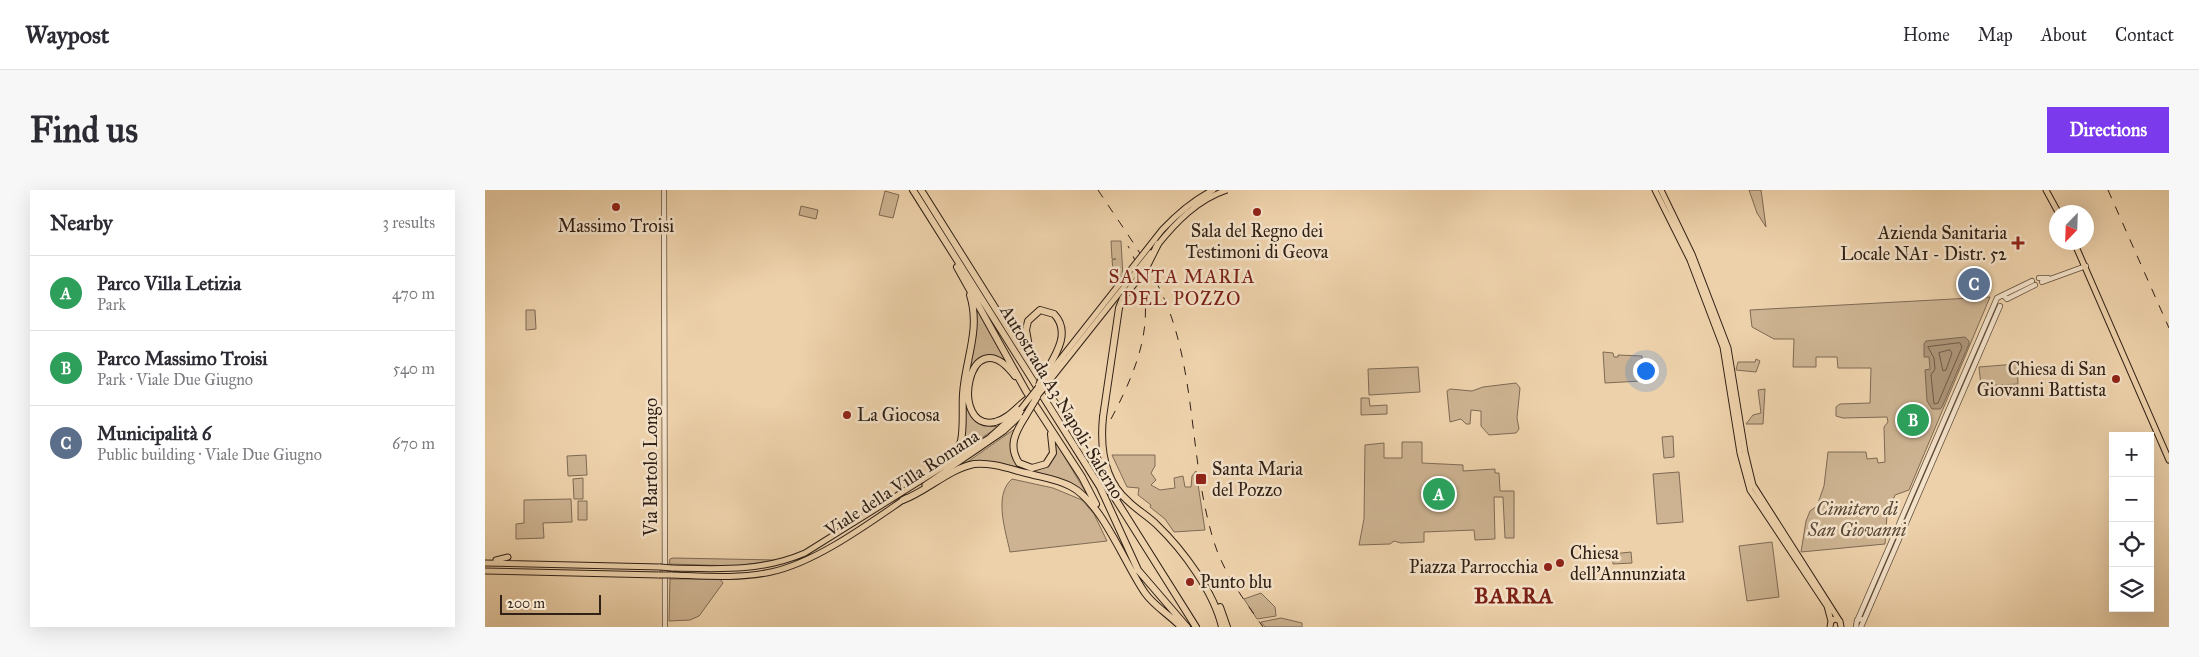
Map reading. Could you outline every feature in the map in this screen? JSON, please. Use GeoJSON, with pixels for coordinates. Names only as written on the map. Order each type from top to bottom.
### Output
{"type":"FeatureCollection","features":[{"type":"Feature","properties":{"kind":"highway","name":"Autostrada A3 Napoli-Salerno"},"geometry":{"type":"LineString","coordinates":[[919,193],[1196,627]]}},
{"type":"Feature","properties":{"kind":"highway","name":"Autostrada A3 Napoli-Salerno"},"geometry":{"type":"LineString","coordinates":[[919,193],[942,236],[1100,488],[1139,570],[1187,627]]}},
{"type":"Feature","properties":{"kind":"highway"},"geometry":{"type":"LineString","coordinates":[[942,236],[1026,391]]}},
{"type":"Feature","properties":{"kind":"highway"},"geometry":{"type":"LineString","coordinates":[[1122,496],[1106,466],[1103,454],[1103,417],[1119,308],[1123,298],[1146,268],[1158,244]]}},
{"type":"Feature","properties":{"kind":"highway"},"geometry":{"type":"LineString","coordinates":[[947,464],[960,443],[964,386],[974,335],[971,300],[964,279]]}},
{"type":"Feature","properties":{"kind":"highway"},"geometry":{"type":"LineString","coordinates":[[1040,310],[1054,314],[1061,323],[1061,338],[1042,385],[1029,347],[1026,330],[1028,321],[1040,310]]}},
{"type":"Feature","properties":{"kind":"highway"},"geometry":{"type":"LineString","coordinates":[[1037,397],[1022,411],[993,423],[977,418],[969,398],[970,377],[973,368],[983,360],[996,360],[1008,368],[1026,391],[1046,421],[1082,477],[1108,530]]}},
{"type":"Feature","properties":{"kind":"highway"},"geometry":{"type":"LineString","coordinates":[[1029,398],[1022,411],[1013,443],[1015,458],[1026,467],[1040,468],[1051,459],[1053,440],[1046,421]]}},
{"type":"Feature","properties":{"kind":"highway"},"geometry":{"type":"LineString","coordinates":[[1072,430],[1122,496],[1164,531],[1197,575],[1224,625]]}},
{"type":"Feature","properties":{"kind":"highway"},"geometry":{"type":"LineString","coordinates":[[903,500],[917,495],[964,468],[986,464],[1069,485],[1091,501],[1146,595],[1181,627]]}},
{"type":"Feature","properties":{"kind":"main road"},"geometry":{"type":"LineString","coordinates":[[1029,398],[1042,385],[1162,230],[1178,214],[1213,190]]}},
{"type":"Feature","properties":{"kind":"main road"},"geometry":{"type":"LineString","coordinates":[[1037,397],[1158,244],[1180,220],[1197,205],[1227,190]]}},
{"type":"Feature","properties":{"kind":"main road"},"geometry":{"type":"LineString","coordinates":[[1655,190],[1692,260]]}},
{"type":"Feature","properties":{"kind":"main road"},"geometry":{"type":"LineString","coordinates":[[1661,190],[1705,291],[1725,348],[1753,485],[1839,620],[1841,627]]}},
{"type":"Feature","properties":{"kind":"main road"},"geometry":{"type":"LineString","coordinates":[[2046,190],[2054,205]]}},
{"type":"Feature","properties":{"kind":"main road"},"geometry":{"type":"LineString","coordinates":[[2078,250],[2169,460]]}},
{"type":"Feature","properties":{"kind":"main road"},"geometry":{"type":"LineString","coordinates":[[1725,348],[1740,453],[1750,490],[1827,606],[1830,624],[1839,620]]}},
{"type":"Feature","properties":{"kind":"main road","name":"Viale della Villa Romana"},"geometry":{"type":"LineString","coordinates":[[485,563],[749,569],[792,559],[839,534],[989,438],[1022,411]]}},
{"type":"Feature","properties":{"kind":"main road","name":"Viale della Villa Romana"},"geometry":{"type":"LineString","coordinates":[[485,570],[659,575],[750,575],[796,565],[815,556],[903,500],[1004,432],[1022,411]]}},
{"type":"Feature","properties":{"kind":"main road"},"geometry":{"type":"LineString","coordinates":[[485,563],[508,557]]}},
{"type":"Feature","properties":{"kind":"street","name":"Via Bartolo Longo"},"geometry":{"type":"LineString","coordinates":[[663,190],[665,627]]}},
{"type":"Feature","properties":{"kind":"street"},"geometry":{"type":"LineString","coordinates":[[2040,280],[2052,278],[2086,266]]}},
{"type":"Feature","properties":{"kind":"street"},"geometry":{"type":"LineString","coordinates":[[2033,283],[2007,299],[2005,305],[2000,306],[1859,624],[1996,300],[2003,295],[2033,283]]}},
{"type":"Feature","properties":{"kind":"street"},"geometry":{"type":"LineString","coordinates":[[2003,295],[2007,299]]}},
{"type":"Feature","properties":{"kind":"street"},"geometry":{"type":"LineString","coordinates":[[1996,300],[2000,306]]}},
{"type":"Feature","properties":{"kind":"green space"},"geometry":{"type":"Polygon","coordinates":[[[1749,190],[1761,190],[1766,227],[1757,213],[1749,190]]]}},
{"type":"Feature","properties":{"kind":"green space"},"geometry":{"type":"Polygon","coordinates":[[[885,191],[899,195],[893,218],[879,215],[885,191]]]}},
{"type":"Feature","properties":{"kind":"green space"},"geometry":{"type":"Polygon","coordinates":[[[801,206],[818,210],[816,219],[799,215],[801,206]]]}},
{"type":"Feature","properties":{"kind":"green space"},"geometry":{"type":"Polygon","coordinates":[[[1111,241],[1121,241],[1123,277],[1114,278],[1112,260],[1116,259],[1112,259],[1111,241]]]}},
{"type":"Feature","properties":{"kind":"green space","name":"Cimitero di San Giovanni"},"geometry":{"type":"Polygon","coordinates":[[[1990,297],[1909,490],[1895,495],[1887,515],[1885,544],[1801,552],[1806,521],[1810,511],[1817,506],[1824,486],[1828,452],[1866,452],[1867,459],[1877,458],[1878,463],[1885,462],[1884,427],[1888,422],[1887,417],[1843,418],[1836,416],[1836,407],[1840,404],[1870,403],[1871,368],[1838,368],[1837,357],[1816,357],[1816,367],[1793,367],[1794,339],[1774,339],[1752,327],[1750,310],[1990,297]]]}},
{"type":"Feature","properties":{"kind":"green space"},"geometry":{"type":"Polygon","coordinates":[[[974,303],[1008,363],[1006,364],[995,358],[974,364],[968,405],[981,424],[998,427],[958,454],[968,370],[976,335],[974,303]]]}},
{"type":"Feature","properties":{"kind":"green space"},"geometry":{"type":"Polygon","coordinates":[[[526,310],[535,310],[536,329],[526,330],[526,310]]]}},
{"type":"Feature","properties":{"kind":"green space"},"geometry":{"type":"Polygon","coordinates":[[[1603,352],[1613,353],[1614,357],[1618,357],[1618,355],[1642,356],[1641,381],[1605,383],[1603,352]]]}},
{"type":"Feature","properties":{"kind":"green space"},"geometry":{"type":"Polygon","coordinates":[[[1756,359],[1760,361],[1756,372],[1736,370],[1738,362],[1755,362],[1756,359]]]}},
{"type":"Feature","properties":{"kind":"green space"},"geometry":{"type":"Polygon","coordinates":[[[2017,364],[2018,384],[1981,386],[1979,367],[2017,364]]]}},
{"type":"Feature","properties":{"kind":"green space"},"geometry":{"type":"Polygon","coordinates":[[[1418,367],[1420,392],[1369,395],[1368,369],[1418,367]]]}},
{"type":"Feature","properties":{"kind":"green space"},"geometry":{"type":"Polygon","coordinates":[[[1516,383],[1520,388],[1517,418],[1519,429],[1516,433],[1489,435],[1481,426],[1481,411],[1471,410],[1470,424],[1466,424],[1461,419],[1450,422],[1447,391],[1450,389],[1472,391],[1483,387],[1516,383]]]}},
{"type":"Feature","properties":{"kind":"green space"},"geometry":{"type":"Polygon","coordinates":[[[1765,389],[1763,424],[1746,424],[1753,415],[1761,413],[1758,390],[1765,389]]]}},
{"type":"Feature","properties":{"kind":"green space"},"geometry":{"type":"Polygon","coordinates":[[[1361,398],[1369,398],[1370,406],[1387,405],[1387,414],[1361,415],[1361,398]]]}},
{"type":"Feature","properties":{"kind":"green space"},"geometry":{"type":"Polygon","coordinates":[[[1016,428],[1014,434],[1019,465],[1034,471],[1045,467],[1055,449],[1055,441],[1088,496],[1075,488],[1045,477],[1011,470],[963,465],[1016,428]]]}},
{"type":"Feature","properties":{"kind":"green space"},"geometry":{"type":"Polygon","coordinates":[[[1673,436],[1674,457],[1664,458],[1662,437],[1673,436]]]}},
{"type":"Feature","properties":{"kind":"green space"},"geometry":{"type":"Polygon","coordinates":[[[1402,442],[1422,442],[1422,463],[1463,465],[1463,471],[1495,469],[1495,473],[1499,473],[1500,491],[1514,491],[1514,538],[1505,538],[1503,497],[1494,497],[1495,539],[1475,540],[1474,530],[1424,532],[1424,542],[1401,543],[1394,541],[1390,544],[1359,545],[1364,519],[1365,445],[1384,443],[1384,458],[1402,458],[1402,442]]]}},
{"type":"Feature","properties":{"kind":"green space"},"geometry":{"type":"Polygon","coordinates":[[[586,455],[587,475],[568,476],[567,456],[586,455]]]}},
{"type":"Feature","properties":{"kind":"green space"},"geometry":{"type":"Polygon","coordinates":[[[1112,455],[1155,455],[1155,466],[1151,473],[1156,480],[1151,485],[1160,490],[1175,488],[1174,478],[1183,476],[1185,487],[1191,487],[1192,476],[1196,471],[1205,530],[1174,532],[1165,519],[1138,495],[1139,488],[1127,487],[1112,455]]]}},
{"type":"Feature","properties":{"kind":"green space"},"geometry":{"type":"Polygon","coordinates":[[[1679,472],[1683,522],[1657,524],[1653,474],[1679,472]]]}},
{"type":"Feature","properties":{"kind":"green space"},"geometry":{"type":"Polygon","coordinates":[[[583,478],[583,499],[574,499],[573,479],[583,478]]]}},
{"type":"Feature","properties":{"kind":"green space"},"geometry":{"type":"Polygon","coordinates":[[[1012,479],[1053,488],[1082,500],[1094,514],[1107,541],[1010,552],[1002,514],[1002,504],[1006,486],[1012,479]]]}},
{"type":"Feature","properties":{"kind":"green space"},"geometry":{"type":"Polygon","coordinates":[[[571,499],[572,522],[543,523],[544,538],[516,539],[516,524],[524,523],[524,500],[571,499]]]}},
{"type":"Feature","properties":{"kind":"green space"},"geometry":{"type":"Polygon","coordinates":[[[578,501],[587,501],[587,520],[578,520],[578,501]]]}},
{"type":"Feature","properties":{"kind":"green space"},"geometry":{"type":"Polygon","coordinates":[[[1772,542],[1779,597],[1747,601],[1739,546],[1772,542]]]}},
{"type":"Feature","properties":{"kind":"green space"},"geometry":{"type":"Polygon","coordinates":[[[1631,552],[1632,563],[1613,564],[1612,554],[1631,552]]]}},
{"type":"Feature","properties":{"kind":"green space"},"geometry":{"type":"Polygon","coordinates":[[[670,559],[777,560],[736,566],[669,564],[670,559]]]}},
{"type":"Feature","properties":{"kind":"green space"},"geometry":{"type":"Polygon","coordinates":[[[670,579],[720,579],[723,583],[699,616],[690,620],[669,621],[670,579]]]}},
{"type":"Feature","properties":{"kind":"green space"},"geometry":{"type":"Polygon","coordinates":[[[1261,593],[1275,607],[1276,616],[1257,619],[1244,599],[1261,593]]]}},
{"type":"Feature","properties":{"kind":"green space"},"geometry":{"type":"Polygon","coordinates":[[[1281,618],[1302,623],[1302,627],[1265,627],[1261,622],[1281,618]]]}},
{"type":"Feature","properties":{"kind":"water"},"geometry":{"type":"Polygon","coordinates":[[[1965,337],[1969,344],[1942,407],[1940,409],[1932,409],[1927,401],[1925,370],[1930,369],[1929,357],[1924,357],[1924,344],[1926,341],[1965,337]]]}},
{"type":"Feature","properties":{"kind":"railway"},"geometry":{"type":"LineString","coordinates":[[1098,190],[1141,255],[1168,307],[1181,352],[1191,407],[1202,491],[1215,545],[1230,577],[1263,627]]}},
{"type":"Feature","properties":{"kind":"railway"},"geometry":{"type":"LineString","coordinates":[[2108,190],[2169,328]]}},
{"type":"Feature","properties":{"kind":"railway"},"geometry":{"type":"LineString","coordinates":[[1111,419],[1122,398],[1139,356],[1143,334],[1145,313],[1144,291],[1138,269],[1128,246]]}},
{"type":"Feature","properties":{"kind":"place","name":"Massimo Troisi"},"geometry":{"type":"Point","coordinates":[616,207]}},
{"type":"Feature","properties":{"kind":"place","name":"Sala del Regno dei Testimoni di Geova"},"geometry":{"type":"Point","coordinates":[1257,212]}},
{"type":"Feature","properties":{"kind":"place","name":"Azienda Sanitaria Locale NA1 - Distr. 52"},"geometry":{"type":"Point","coordinates":[2018,243]}},
{"type":"Feature","properties":{"kind":"place","name":"Municipalità 6"},"geometry":{"type":"Point","coordinates":[1974,284]}},
{"type":"Feature","properties":{"kind":"place","name":"Chiesa di San Giovanni Battista"},"geometry":{"type":"Point","coordinates":[2116,379]}},
{"type":"Feature","properties":{"kind":"place","name":"La Giocosa"},"geometry":{"type":"Point","coordinates":[847,415]}},
{"type":"Feature","properties":{"kind":"place","name":"Parco Massimo Troisi"},"geometry":{"type":"Point","coordinates":[1913,420]}},
{"type":"Feature","properties":{"kind":"place","name":"Santa Maria del Pozzo"},"geometry":{"type":"Point","coordinates":[1201,479]}},
{"type":"Feature","properties":{"kind":"place","name":"Parco Villa Letizia"},"geometry":{"type":"Point","coordinates":[1439,494]}},
{"type":"Feature","properties":{"kind":"place","name":"Chiesa dell'Annunziata"},"geometry":{"type":"Point","coordinates":[1560,563]}},
{"type":"Feature","properties":{"kind":"place","name":"Piazza Parrocchia"},"geometry":{"type":"Point","coordinates":[1548,567]}},
{"type":"Feature","properties":{"kind":"place","name":"Punto blu"},"geometry":{"type":"Point","coordinates":[1190,582]}},
{"type":"Feature","properties":{"kind":"district","name":"SANTA MARIA DEL POZZO"},"geometry":{"type":"Point","coordinates":[1182,287]}},
{"type":"Feature","properties":{"kind":"district","name":"BARRA"},"geometry":{"type":"Point","coordinates":[1514,595]}}]}
